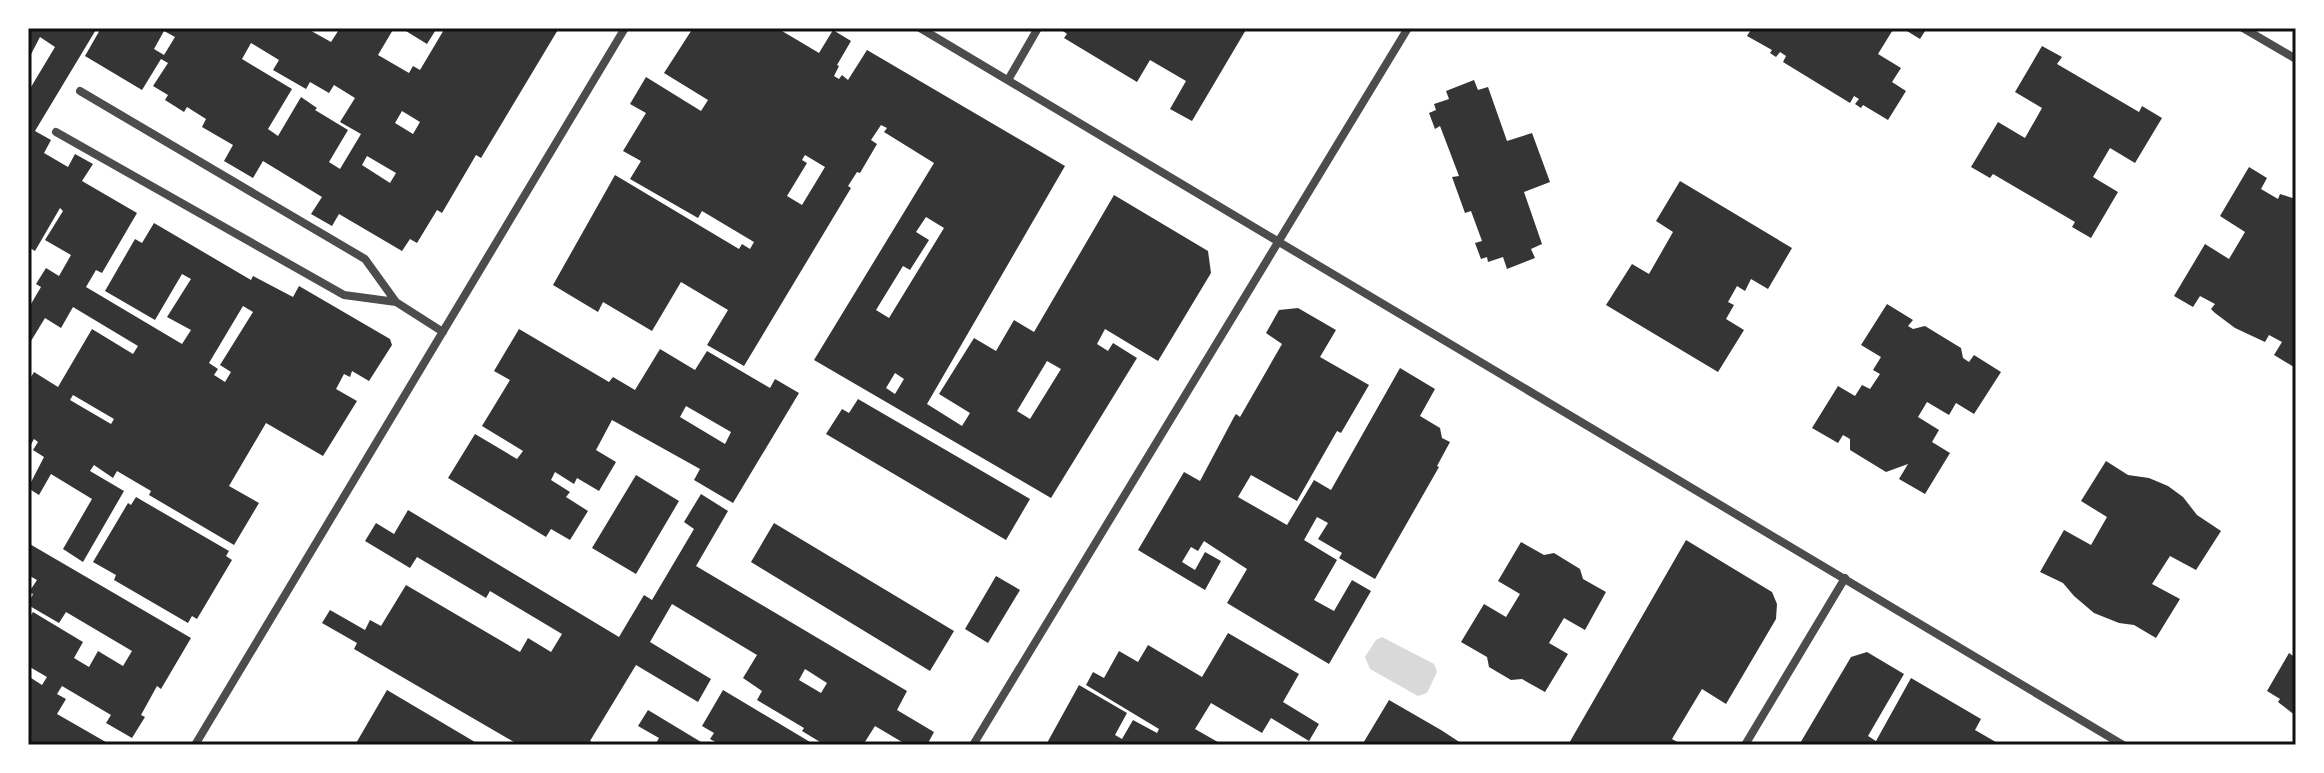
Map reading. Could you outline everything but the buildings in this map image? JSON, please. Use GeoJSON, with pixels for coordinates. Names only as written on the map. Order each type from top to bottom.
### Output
{"type":"FeatureCollection","features":[{"type":"Feature","properties":{"kind":"street"},"geometry":{"type":"LineString","coordinates":[[195,745],[625,28]]}},
{"type":"Feature","properties":{"kind":"street"},"geometry":{"type":"LineString","coordinates":[[920,28],[2123,745]]}},
{"type":"Feature","properties":{"kind":"street"},"geometry":{"type":"LineString","coordinates":[[1008,80],[1038,28]]}},
{"type":"Feature","properties":{"kind":"street"},"geometry":{"type":"LineString","coordinates":[[976,744],[1408,28]]}},
{"type":"Feature","properties":{"kind":"street"},"geometry":{"type":"LineString","coordinates":[[2243,28],[2296,59]]}},
{"type":"Feature","properties":{"kind":"street"},"geometry":{"type":"LineString","coordinates":[[80,91],[365,259],[396,302],[443,332]]}},
{"type":"Feature","properties":{"kind":"street"},"geometry":{"type":"LineString","coordinates":[[56,132],[344,295],[396,302]]}},
{"type":"Feature","properties":{"kind":"street"},"geometry":{"type":"LineString","coordinates":[[1745,745],[1845,578]]}},
{"type":"Feature","properties":{"kind":"shaded area"},"geometry":{"type":"Polygon","coordinates":[[[1382,637],[1434,664],[1437,672],[1427,693],[1418,696],[1370,669],[1365,657],[1376,640],[1382,637]]]}}]}
